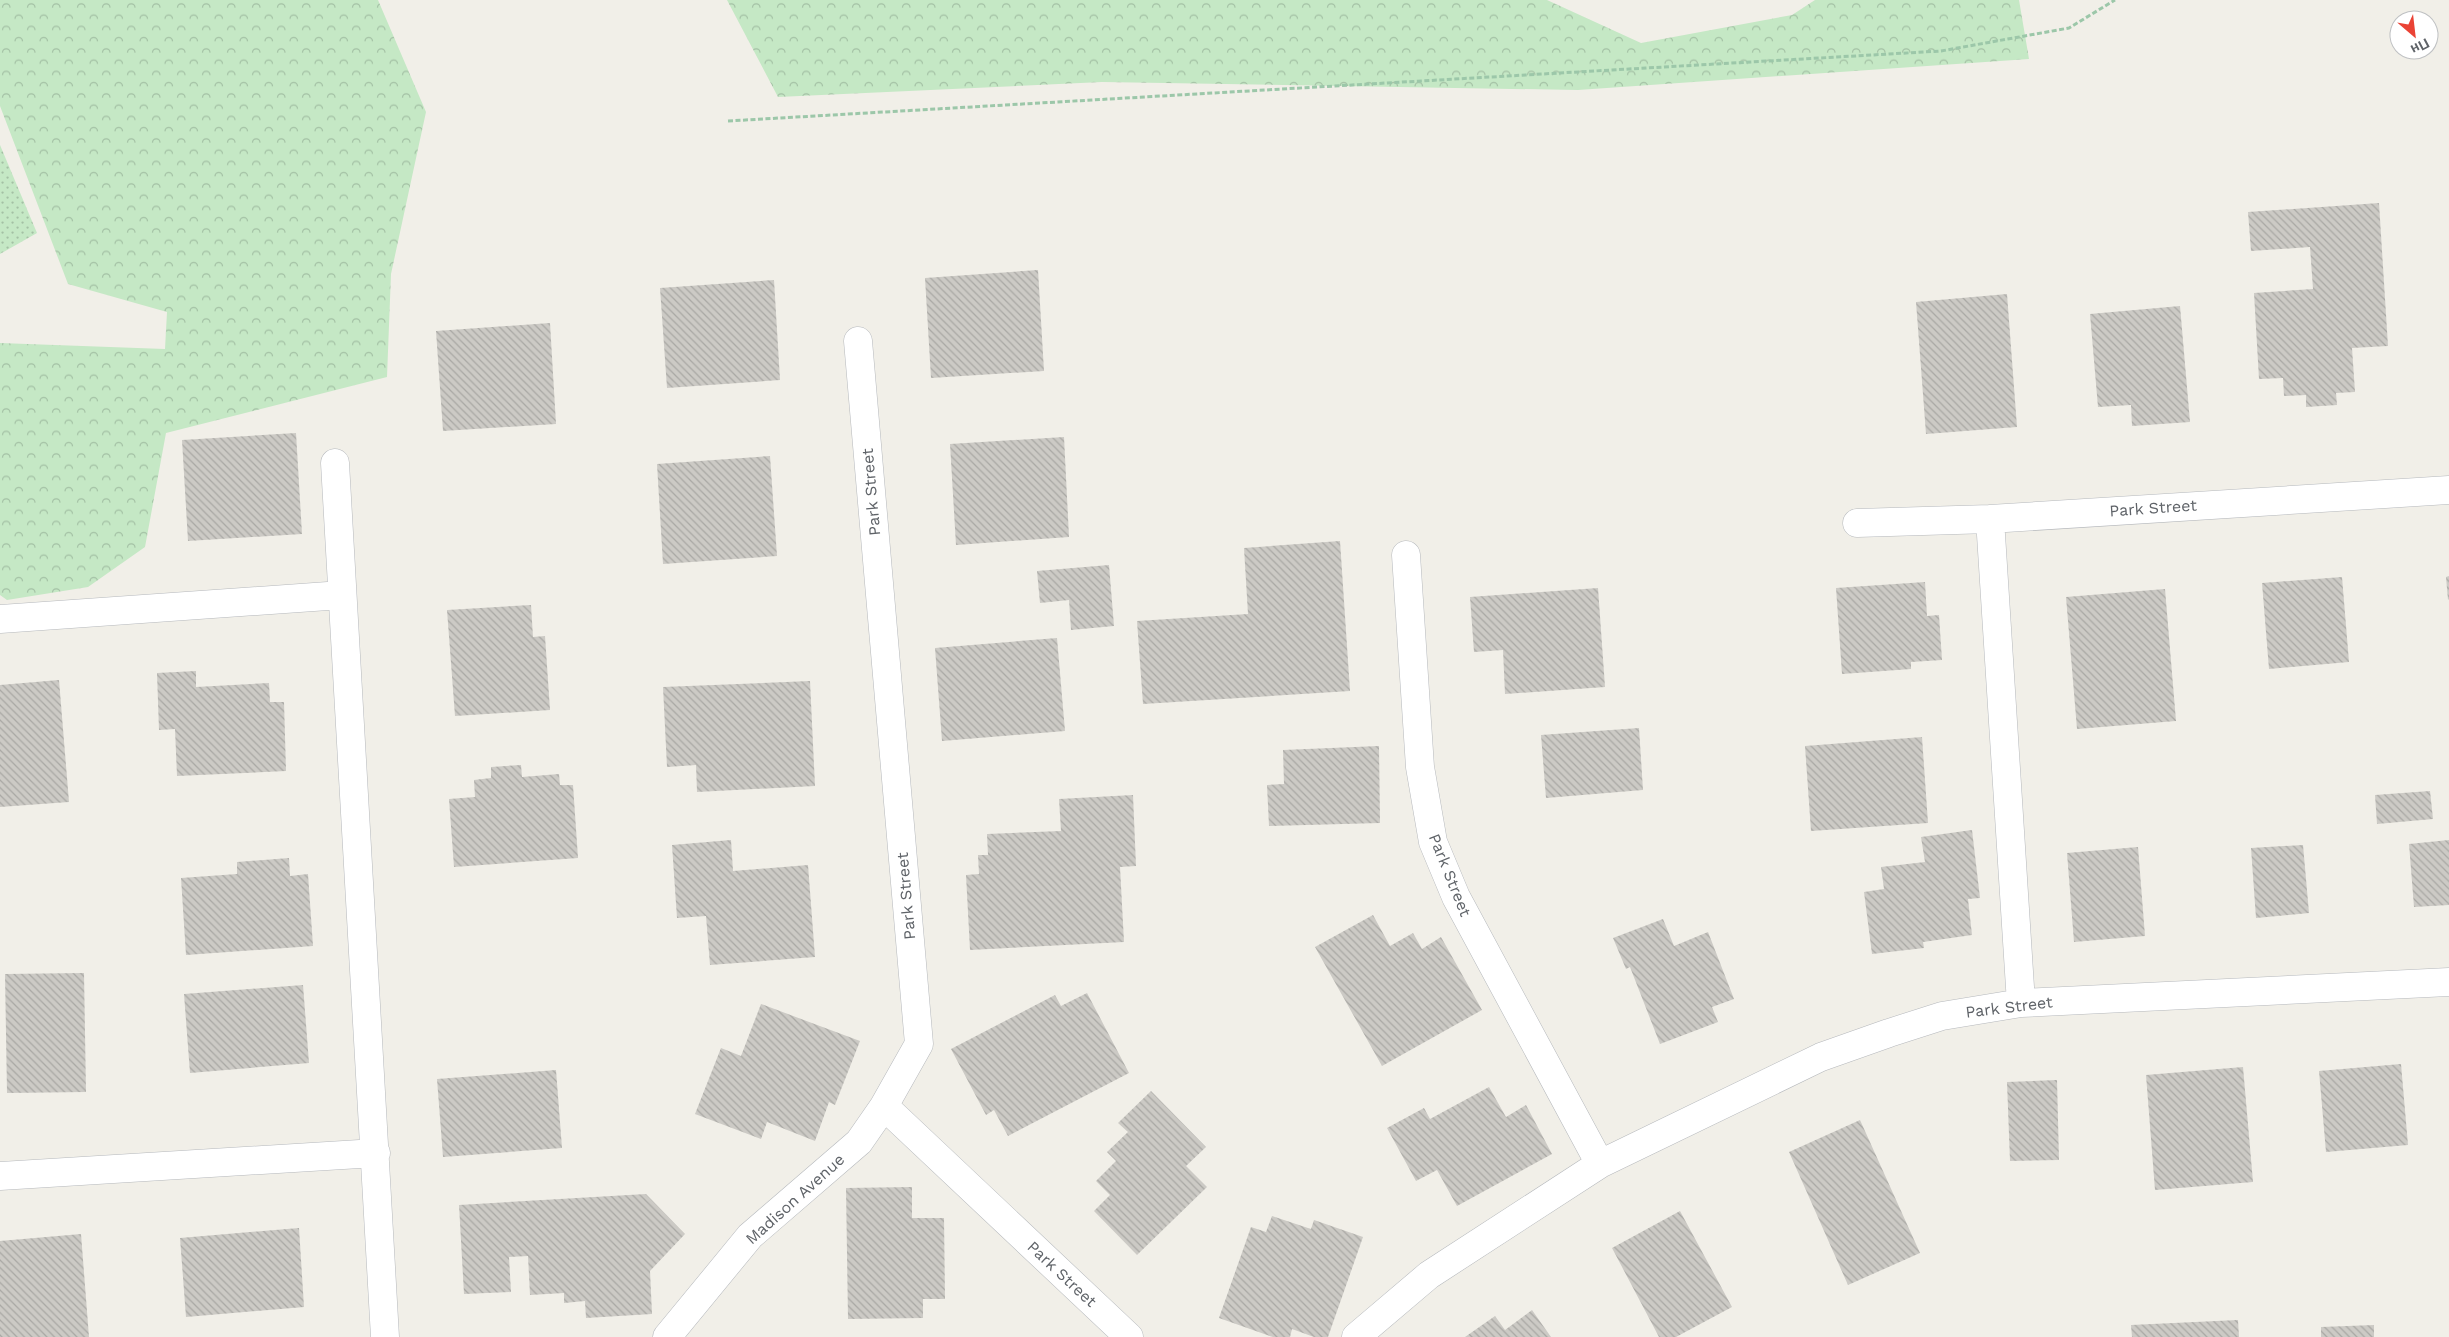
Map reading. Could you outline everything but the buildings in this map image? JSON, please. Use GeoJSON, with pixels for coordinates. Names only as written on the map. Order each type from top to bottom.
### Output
{"type":"FeatureCollection","features":[{"type":"Feature","properties":{"kind":"street","name":"Park Street"},"geometry":{"type":"LineString","coordinates":[[858,341],[919,1044],[884,1106],[1129,1337]]}},
{"type":"Feature","properties":{"kind":"street"},"geometry":{"type":"LineString","coordinates":[[335,463],[376,1153],[385,1337]]}},
{"type":"Feature","properties":{"kind":"street","name":"Park Street"},"geometry":{"type":"LineString","coordinates":[[1857,523],[1990,519],[2449,490]]}},
{"type":"Feature","properties":{"kind":"street"},"geometry":{"type":"LineString","coordinates":[[1990,519],[2020,1003]]}},
{"type":"Feature","properties":{"kind":"street","name":"Park Street"},"geometry":{"type":"LineString","coordinates":[[1406,555],[1420,767],[1433,842],[1456,897],[1600,1164]]}},
{"type":"Feature","properties":{"kind":"street"},"geometry":{"type":"LineString","coordinates":[[0,619],[342,595]]}},
{"type":"Feature","properties":{"kind":"street","name":"Park Street"},"geometry":{"type":"LineString","coordinates":[[1356,1337],[1429,1275],[1600,1164],[1821,1057],[1942,1016],[2020,1003],[2449,982]]}},
{"type":"Feature","properties":{"kind":"street","name":"Madison Avenue"},"geometry":{"type":"LineString","coordinates":[[667,1337],[750,1236],[859,1142],[884,1106]]}},
{"type":"Feature","properties":{"kind":"street"},"geometry":{"type":"LineString","coordinates":[[0,1176],[376,1153]]}},
{"type":"Feature","properties":{"kind":"path"},"geometry":{"type":"LineString","coordinates":[[728,121],[1941,51],[2069,28],[2114,0]]}},
{"type":"Feature","properties":{"kind":"green space"},"geometry":{"type":"Polygon","coordinates":[[[0,0],[378,0],[426,112],[391,274],[387,377],[166,433],[145,547],[88,587],[7,600],[0,595],[0,343],[165,349],[167,312],[68,284],[0,106],[0,0]]]}},
{"type":"Feature","properties":{"kind":"green space"},"geometry":{"type":"Polygon","coordinates":[[[727,0],[1547,0],[1641,43],[1792,15],[1815,0],[2019,0],[2029,59],[1578,90],[1102,82],[778,97],[727,0]]]}},
{"type":"Feature","properties":{"kind":"green space"},"geometry":{"type":"Polygon","coordinates":[[[0,145],[37,233],[0,254],[0,145]]]}}]}
